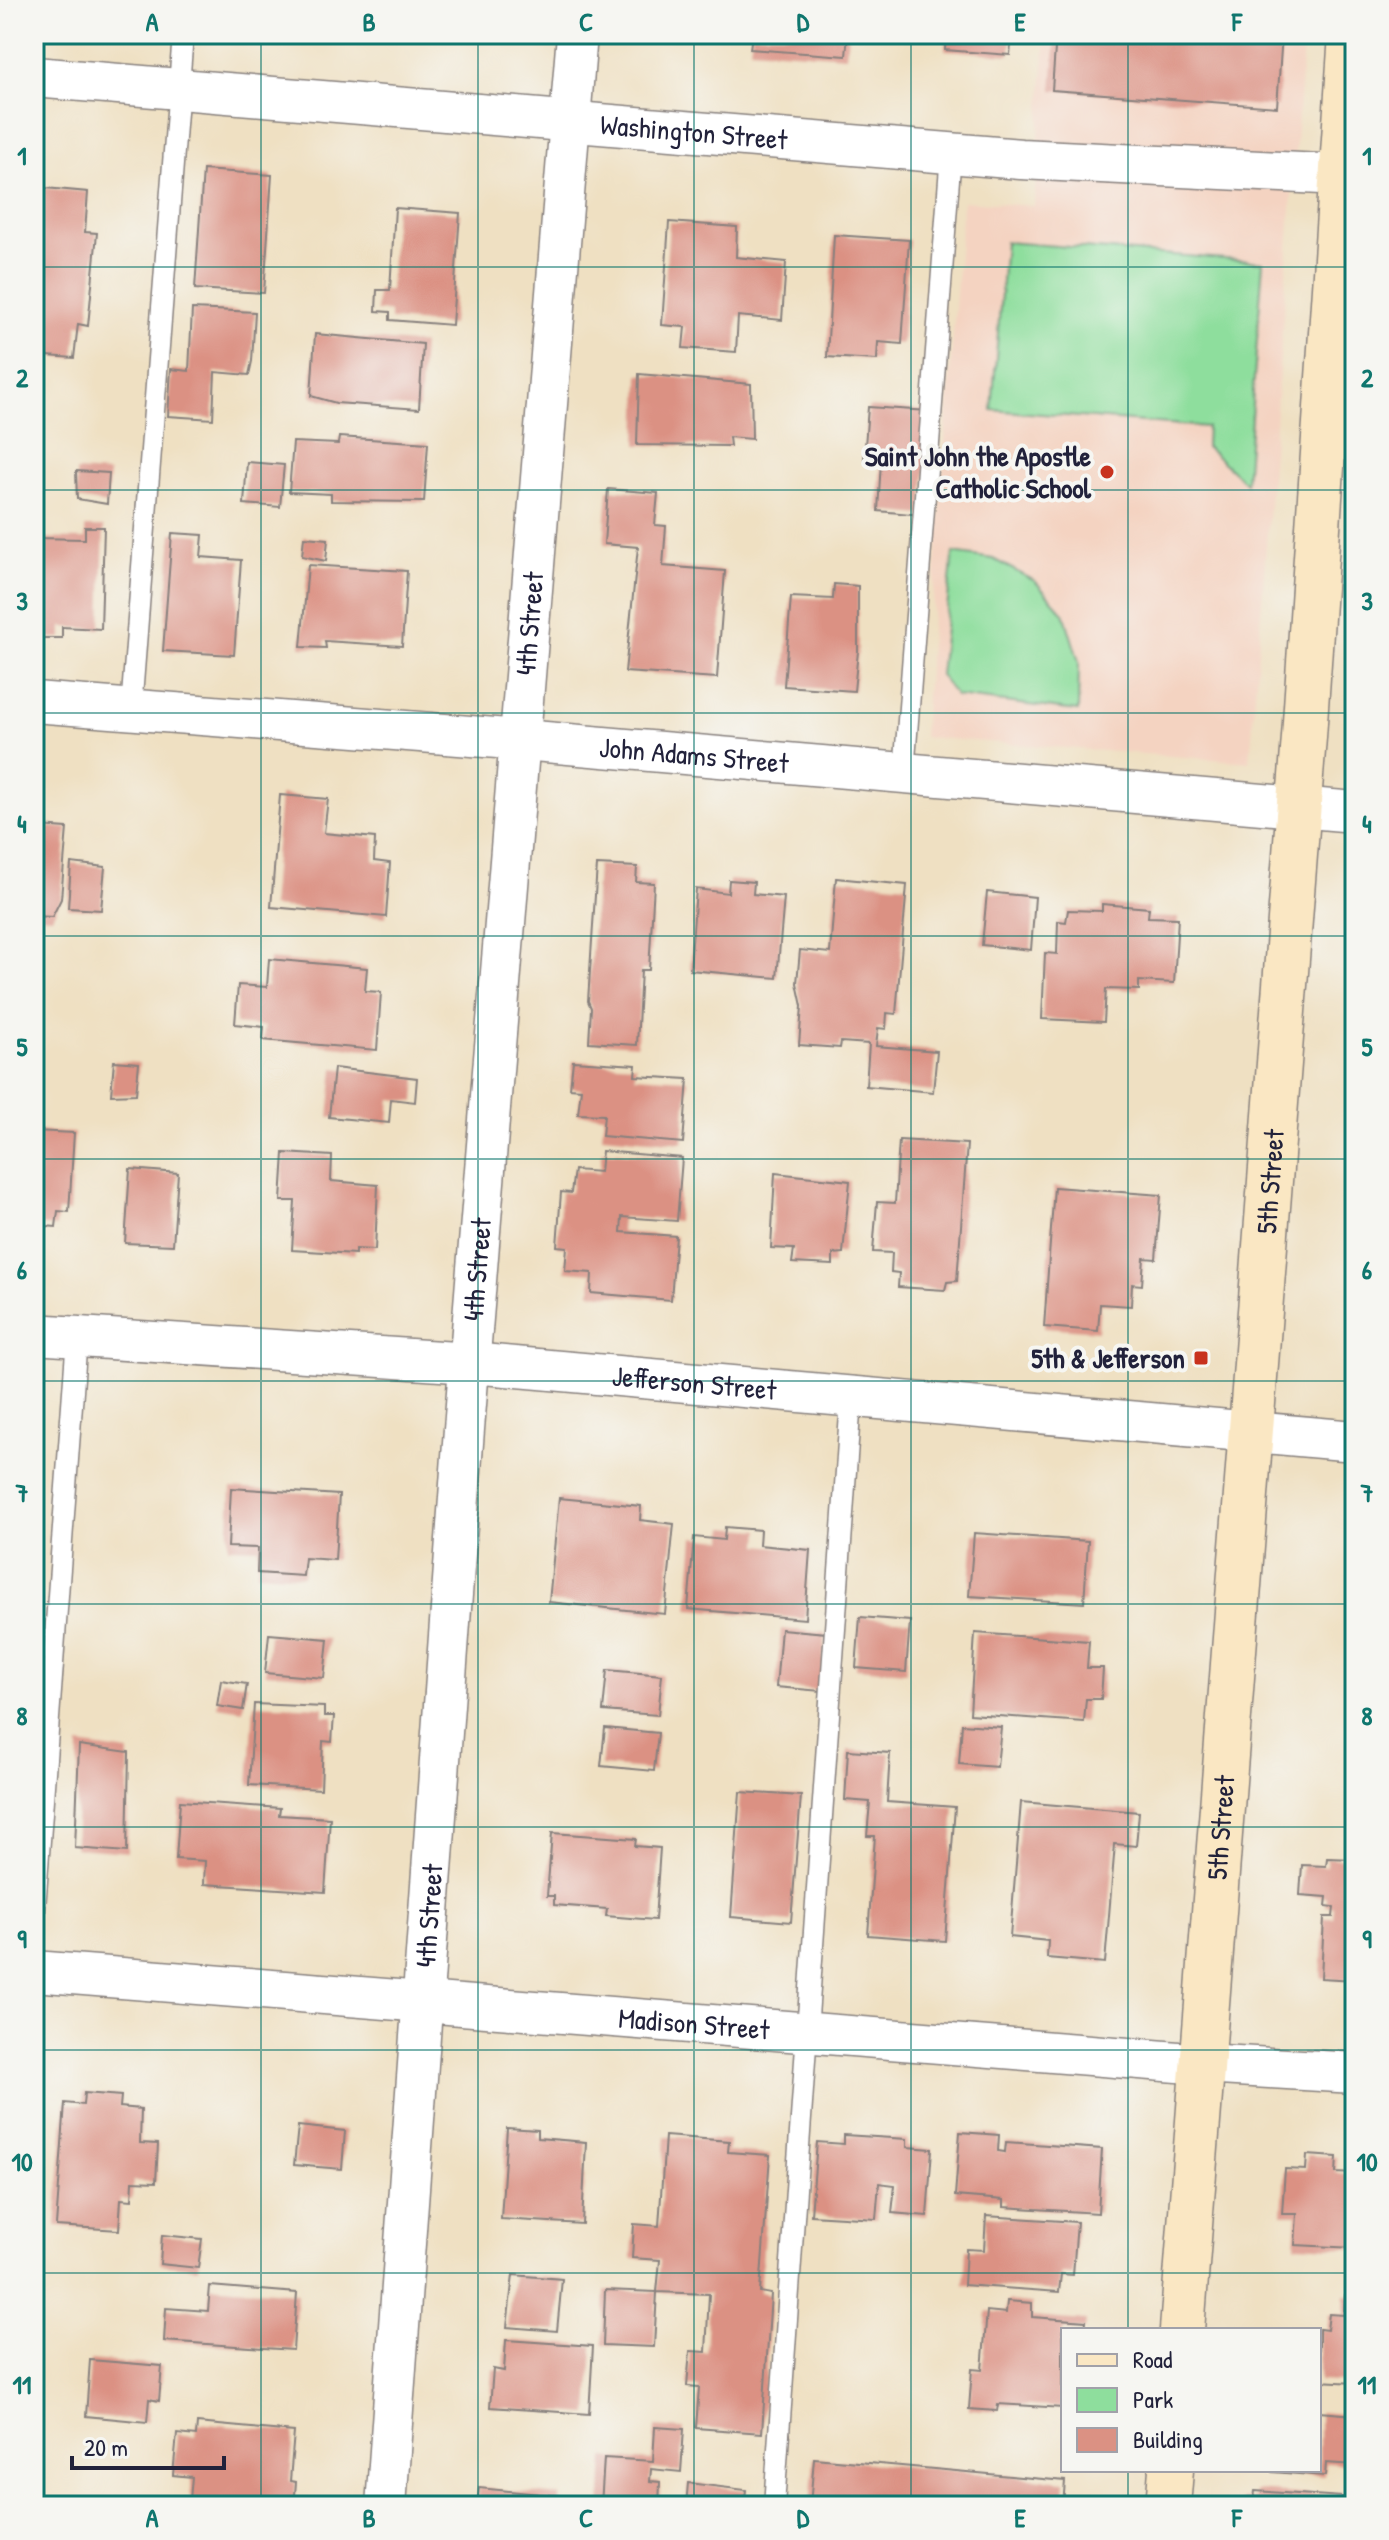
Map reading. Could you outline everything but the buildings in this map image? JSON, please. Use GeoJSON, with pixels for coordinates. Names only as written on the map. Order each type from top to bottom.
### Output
{"type":"FeatureCollection","features":[{"type":"Feature","properties":{"kind":"main road","name":"5th Street"},"geometry":{"type":"LineString","coordinates":[[1182,2328],[1349,176],[1351,34]]}},
{"type":"Feature","properties":{"kind":"main road"},"geometry":{"type":"LineString","coordinates":[[1168,2506],[1171,2472]]}},
{"type":"Feature","properties":{"kind":"street","name":"4th Street"},"geometry":{"type":"LineString","coordinates":[[386,2506],[471,1363],[577,34]]}},
{"type":"Feature","properties":{"kind":"street","name":"Washington Street"},"geometry":{"type":"LineString","coordinates":[[34,77],[1021,159],[1349,176]]}},
{"type":"Feature","properties":{"kind":"street","name":"John Adams Street"},"geometry":{"type":"LineString","coordinates":[[34,702],[522,740],[1355,812]]}},
{"type":"Feature","properties":{"kind":"street","name":"Jefferson Street"},"geometry":{"type":"LineString","coordinates":[[34,1334],[471,1363],[851,1399],[1355,1441]]}},
{"type":"Feature","properties":{"kind":"street","name":"Madison Street"},"geometry":{"type":"LineString","coordinates":[[34,1971],[1203,2064],[1355,2073]]}},
{"type":"Feature","properties":{"kind":"lane"},"geometry":{"type":"LineString","coordinates":[[131,710],[183,34]]}},
{"type":"Feature","properties":{"kind":"lane"},"geometry":{"type":"LineString","coordinates":[[904,773],[951,153]]}},
{"type":"Feature","properties":{"kind":"lane"},"geometry":{"type":"LineString","coordinates":[[34,1922],[77,1337]]}},
{"type":"Feature","properties":{"kind":"lane"},"geometry":{"type":"LineString","coordinates":[[774,2506],[851,1399]]}},
{"type":"Feature","properties":{"kind":"shaded area","name":"Saint John the Apostle Catholic School"},"geometry":{"type":"Polygon","coordinates":[[[1046,34],[1304,34],[1250,762],[923,737],[963,201],[1034,206],[1046,34]]]}},
{"type":"Feature","properties":{"kind":"green space"},"geometry":{"type":"Polygon","coordinates":[[[1005,242],[1263,262],[1246,483],[1206,447],[1207,427],[992,410],[1005,242]]]}},
{"type":"Feature","properties":{"kind":"green space"},"geometry":{"type":"Polygon","coordinates":[[[953,553],[993,559],[1035,581],[1064,613],[1079,662],[1078,711],[956,696],[940,675],[953,553]]]}},
{"type":"Feature","properties":{"kind":"place","name":"Saint John the Apostle Catholic School"},"geometry":{"type":"Point","coordinates":[1107,472]}},
{"type":"Feature","properties":{"kind":"place","name":"5th & Jefferson"},"geometry":{"type":"Point","coordinates":[1201,1358]}}]}
